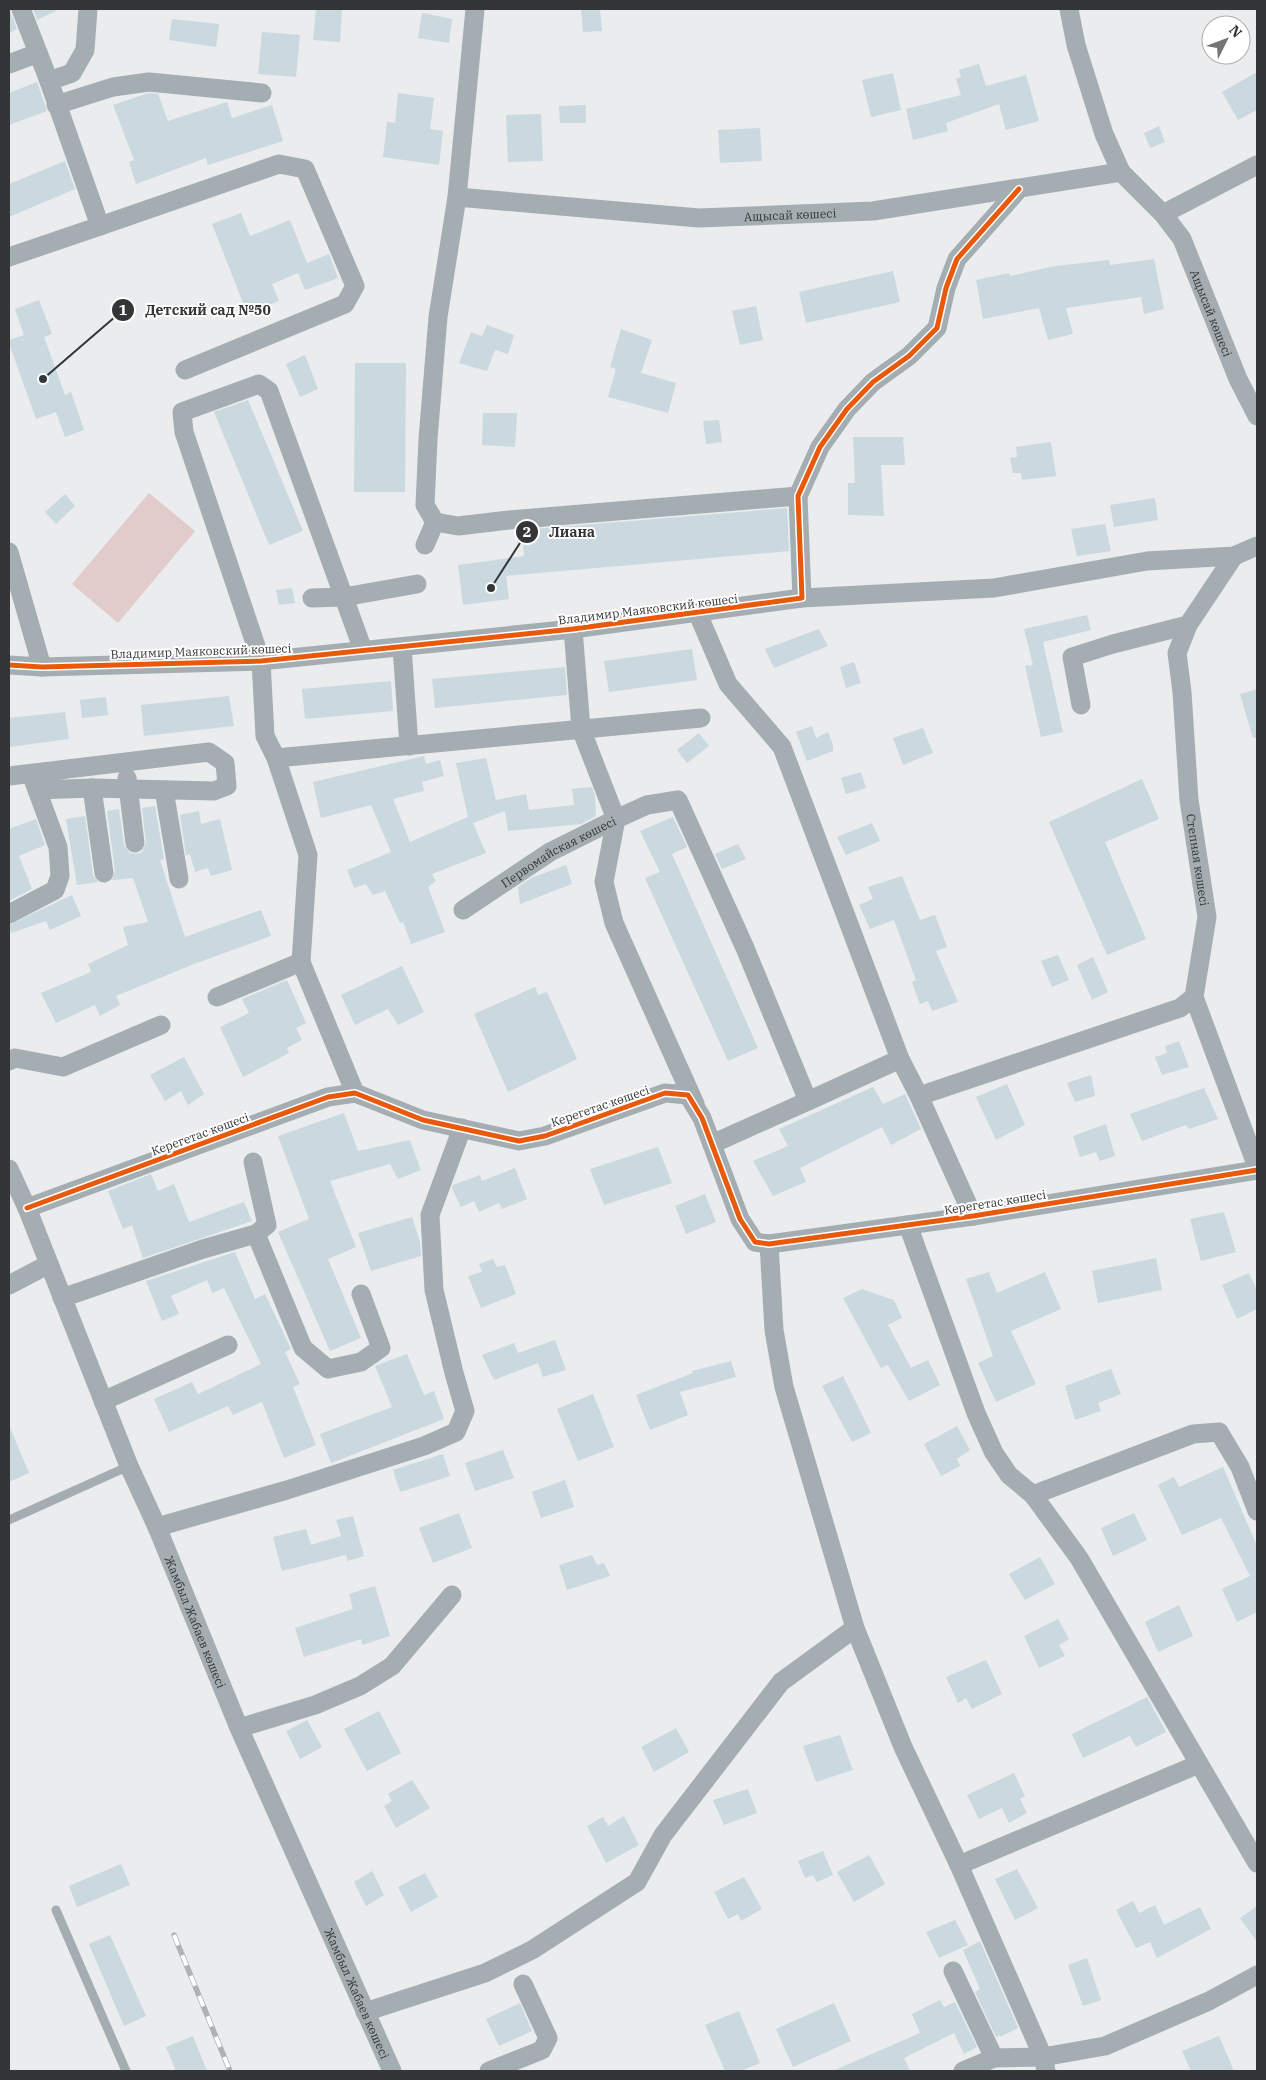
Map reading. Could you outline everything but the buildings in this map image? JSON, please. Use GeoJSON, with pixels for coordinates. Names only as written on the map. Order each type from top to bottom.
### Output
{"type":"FeatureCollection","features":[{"type":"Feature","properties":{"kind":"street"},"geometry":{"type":"LineString","coordinates":[[21,9],[100,226]]}},
{"type":"Feature","properties":{"kind":"street"},"geometry":{"type":"LineString","coordinates":[[49,82],[72,73],[85,50],[88,9]]}},
{"type":"Feature","properties":{"kind":"street"},"geometry":{"type":"LineString","coordinates":[[425,545],[434,522],[425,505],[438,317],[457,197],[475,9]]}},
{"type":"Feature","properties":{"kind":"street","name":"Ащысай көшесі"},"geometry":{"type":"LineString","coordinates":[[1069,9],[1076,45],[1104,134],[1121,172],[1163,214],[1182,239],[1238,379],[1257,416]]}},
{"type":"Feature","properties":{"kind":"street"},"geometry":{"type":"LineString","coordinates":[[9,64],[38,53]]}},
{"type":"Feature","properties":{"kind":"street"},"geometry":{"type":"LineString","coordinates":[[56,104],[113,87],[149,82],[262,94]]}},
{"type":"Feature","properties":{"kind":"street"},"geometry":{"type":"LineString","coordinates":[[9,257],[279,164],[305,169],[355,286],[345,304],[184,370]]}},
{"type":"Feature","properties":{"kind":"street"},"geometry":{"type":"LineString","coordinates":[[1163,214],[1257,165]]}},
{"type":"Feature","properties":{"kind":"street","name":"Ащысай көшесі"},"geometry":{"type":"LineString","coordinates":[[457,197],[699,218],[873,211],[1121,172]]}},
{"type":"Feature","properties":{"kind":"street"},"geometry":{"type":"LineString","coordinates":[[802,598],[798,496],[820,447],[847,409],[874,382],[910,356],[937,328],[946,288],[957,259],[1019,189]]}},
{"type":"Feature","properties":{"kind":"street"},"geometry":{"type":"LineString","coordinates":[[355,1093],[301,962],[308,855],[276,758],[265,736],[261,660],[184,432],[182,412],[259,384],[269,391],[363,650]]}},
{"type":"Feature","properties":{"kind":"street"},"geometry":{"type":"LineString","coordinates":[[434,522],[458,526],[798,496]]}},
{"type":"Feature","properties":{"kind":"street"},"geometry":{"type":"LineString","coordinates":[[1234,556],[1257,546]]}},
{"type":"Feature","properties":{"kind":"street"},"geometry":{"type":"LineString","coordinates":[[9,552],[42,667]]}},
{"type":"Feature","properties":{"kind":"street","name":"Владимир Маяковский көшесі"},"geometry":{"type":"LineString","coordinates":[[9,666],[42,667],[261,660],[573,630],[802,598],[994,588],[1147,560],[1234,556]]}},
{"type":"Feature","properties":{"kind":"street","name":"Степная көшесі"},"geometry":{"type":"LineString","coordinates":[[1234,556],[1188,625],[1177,653],[1182,692],[1189,800],[1207,917],[1194,997],[1257,1169]]}},
{"type":"Feature","properties":{"kind":"street"},"geometry":{"type":"LineString","coordinates":[[312,598],[344,597],[417,584]]}},
{"type":"Feature","properties":{"kind":"street"},"geometry":{"type":"LineString","coordinates":[[698,614],[728,684],[782,747],[900,1058],[920,1096],[973,1216]]}},
{"type":"Feature","properties":{"kind":"street"},"geometry":{"type":"LineString","coordinates":[[1081,705],[1072,657],[1113,644],[1188,625]]}},
{"type":"Feature","properties":{"kind":"street","name":"Первомайская көшесі"},"geometry":{"type":"LineString","coordinates":[[463,910],[550,852],[616,819],[582,730],[573,630]]}},
{"type":"Feature","properties":{"kind":"street"},"geometry":{"type":"LineString","coordinates":[[402,646],[409,746]]}},
{"type":"Feature","properties":{"kind":"street"},"geometry":{"type":"LineString","coordinates":[[276,758],[701,718]]}},
{"type":"Feature","properties":{"kind":"street"},"geometry":{"type":"LineString","coordinates":[[9,776],[34,781],[92,788],[129,790],[214,791],[227,786],[225,763],[209,752],[126,762],[34,781]]}},
{"type":"Feature","properties":{"kind":"street"},"geometry":{"type":"LineString","coordinates":[[126,762],[135,843]]}},
{"type":"Feature","properties":{"kind":"street"},"geometry":{"type":"LineString","coordinates":[[9,914],[55,890],[60,876],[58,847],[34,781]]}},
{"type":"Feature","properties":{"kind":"street"},"geometry":{"type":"LineString","coordinates":[[92,788],[104,873]]}},
{"type":"Feature","properties":{"kind":"street"},"geometry":{"type":"LineString","coordinates":[[164,790],[179,879]]}},
{"type":"Feature","properties":{"kind":"street"},"geometry":{"type":"LineString","coordinates":[[702,1118],[614,923],[604,882],[616,819],[647,805],[678,800],[745,948],[808,1101]]}},
{"type":"Feature","properties":{"kind":"street"},"geometry":{"type":"LineString","coordinates":[[217,997],[301,962]]}},
{"type":"Feature","properties":{"kind":"street"},"geometry":{"type":"LineString","coordinates":[[920,1096],[1180,1008],[1194,997]]}},
{"type":"Feature","properties":{"kind":"street"},"geometry":{"type":"LineString","coordinates":[[9,1061],[15,1058],[63,1067],[161,1026]]}},
{"type":"Feature","properties":{"kind":"street"},"geometry":{"type":"LineString","coordinates":[[712,1144],[900,1058]]}},
{"type":"Feature","properties":{"kind":"street","name":"Керегетас көшесі"},"geometry":{"type":"LineString","coordinates":[[26,1208],[328,1097],[355,1093],[422,1120],[519,1140],[545,1136],[665,1093],[688,1094],[702,1118],[740,1219],[755,1242],[769,1244],[973,1216],[1257,1169]]}},
{"type":"Feature","properties":{"kind":"street"},"geometry":{"type":"LineString","coordinates":[[157,1527],[287,1490],[424,1446],[456,1432],[465,1412],[434,1290],[430,1215],[462,1128]]}},
{"type":"Feature","properties":{"kind":"street"},"geometry":{"type":"LineString","coordinates":[[62,1298],[194,1252],[256,1234],[267,1225],[253,1162]]}},
{"type":"Feature","properties":{"kind":"street","name":"Жамбыл Жабаев көшесі"},"geometry":{"type":"LineString","coordinates":[[9,1169],[129,1466],[157,1527],[239,1728],[392,2071]]}},
{"type":"Feature","properties":{"kind":"street"},"geometry":{"type":"LineString","coordinates":[[908,1225],[973,1404],[994,1453],[1009,1475],[1033,1496],[1079,1558],[1257,1863]]}},
{"type":"Feature","properties":{"kind":"street"},"geometry":{"type":"LineString","coordinates":[[256,1234],[303,1348],[328,1369],[361,1362],[381,1348],[361,1294]]}},
{"type":"Feature","properties":{"kind":"street"},"geometry":{"type":"LineString","coordinates":[[769,1244],[774,1330],[784,1387],[854,1628],[903,1747],[959,1864],[1044,2064]]}},
{"type":"Feature","properties":{"kind":"street"},"geometry":{"type":"LineString","coordinates":[[9,1285],[49,1264]]}},
{"type":"Feature","properties":{"kind":"street"},"geometry":{"type":"LineString","coordinates":[[103,1402],[228,1345]]}},
{"type":"Feature","properties":{"kind":"street"},"geometry":{"type":"LineString","coordinates":[[1033,1496],[1193,1434],[1219,1432],[1240,1466],[1257,1511]]}},
{"type":"Feature","properties":{"kind":"street"},"geometry":{"type":"LineString","coordinates":[[239,1728],[315,1705],[360,1686],[392,1666],[452,1595]]}},
{"type":"Feature","properties":{"kind":"street"},"geometry":{"type":"LineString","coordinates":[[365,2012],[493,1969],[532,1950],[637,1882],[663,1835],[781,1682],[854,1628]]}},
{"type":"Feature","properties":{"kind":"street"},"geometry":{"type":"LineString","coordinates":[[959,1864],[1199,1764]]}},
{"type":"Feature","properties":{"kind":"street"},"geometry":{"type":"LineString","coordinates":[[953,1971],[994,2058]]}},
{"type":"Feature","properties":{"kind":"street"},"geometry":{"type":"LineString","coordinates":[[963,2071],[994,2058],[1044,2064],[1105,2046],[1209,2001],[1257,1975]]}},
{"type":"Feature","properties":{"kind":"street"},"geometry":{"type":"LineString","coordinates":[[489,2071],[542,2050],[548,2038],[523,1984]]}},
{"type":"Feature","properties":{"kind":"lane"},"geometry":{"type":"LineString","coordinates":[[9,1520],[129,1466]]}},
{"type":"Feature","properties":{"kind":"lane"},"geometry":{"type":"LineString","coordinates":[[56,1910],[126,2071]]}},
{"type":"Feature","properties":{"kind":"shaded area"},"geometry":{"type":"Polygon","coordinates":[[[149,493],[195,531],[118,623],[72,584],[149,493]]]}},
{"type":"Feature","properties":{"kind":"railway"},"geometry":{"type":"LineString","coordinates":[[174,1935],[230,2071]]}},
{"type":"Feature","properties":{"kind":"cycle path"},"geometry":{"type":"LineString","coordinates":[[9,665],[42,667],[261,661],[573,629],[802,598],[798,496],[820,447],[847,409],[873,382],[909,356],[937,328],[946,288],[957,259],[1019,189]]}},
{"type":"Feature","properties":{"kind":"cycle path"},"geometry":{"type":"LineString","coordinates":[[27,1208],[328,1097],[355,1093],[423,1120],[519,1141],[545,1136],[665,1093],[688,1095],[702,1118],[740,1219],[755,1242],[769,1244],[973,1216],[1257,1170]]}},
{"type":"Feature","properties":{"kind":"place","name":"Детский сад №50"},"geometry":{"type":"Point","coordinates":[43,379]}},
{"type":"Feature","properties":{"kind":"place","name":"Лиана"},"geometry":{"type":"Point","coordinates":[491,588]}}]}
